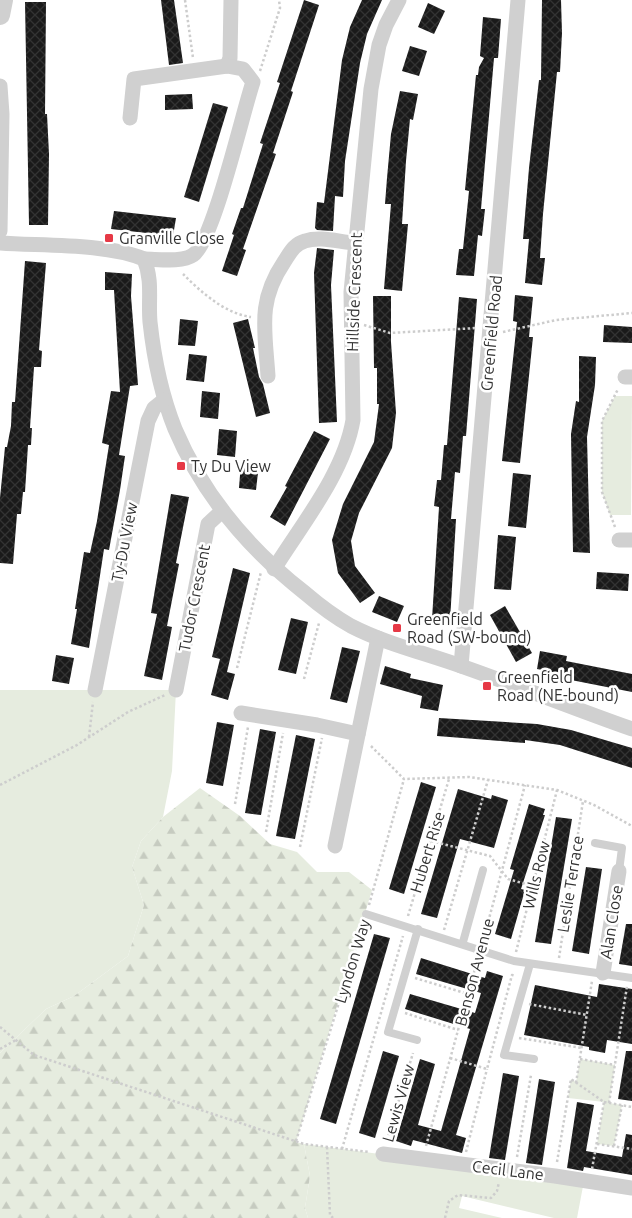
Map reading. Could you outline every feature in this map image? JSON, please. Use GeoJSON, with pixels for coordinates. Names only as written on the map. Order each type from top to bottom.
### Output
{"type":"FeatureCollection","features":[{"type":"Feature","properties":{"kind":"street"},"geometry":{"type":"LineString","coordinates":[[0,15],[2,0]]}},
{"type":"Feature","properties":{"kind":"street"},"geometry":{"type":"LineString","coordinates":[[227,66],[230,58],[231,0]]}},
{"type":"Feature","properties":{"kind":"street","name":"Hillside Crescent"},"geometry":{"type":"LineString","coordinates":[[269,564],[328,483],[350,438],[353,420],[352,321],[354,243],[372,80],[378,45],[399,0]]}},
{"type":"Feature","properties":{"kind":"street","name":"Greenfield Road"},"geometry":{"type":"LineString","coordinates":[[461,666],[518,0]]}},
{"type":"Feature","properties":{"kind":"street"},"geometry":{"type":"LineString","coordinates":[[0,243],[108,251],[132,254],[144,259],[193,256],[208,233],[253,82],[243,69],[227,66],[134,79],[130,118]]}},
{"type":"Feature","properties":{"kind":"street"},"geometry":{"type":"LineString","coordinates":[[0,86],[2,114],[0,231]]}},
{"type":"Feature","properties":{"kind":"street"},"geometry":{"type":"LineString","coordinates":[[268,376],[264,305],[272,282],[295,246],[315,239],[354,243]]}},
{"type":"Feature","properties":{"kind":"street"},"geometry":{"type":"LineString","coordinates":[[144,259],[150,272],[150,319],[154,359],[164,400],[192,463],[222,512],[269,564],[323,608],[350,625],[378,638],[461,666],[632,729]]}},
{"type":"Feature","properties":{"kind":"street","name":"Ty-Du View"},"geometry":{"type":"LineString","coordinates":[[95,690],[148,421],[154,408],[164,400]]}},
{"type":"Feature","properties":{"kind":"street","name":"Tudor Crescent"},"geometry":{"type":"LineString","coordinates":[[176,690],[208,524],[222,512]]}},
{"type":"Feature","properties":{"kind":"street"},"geometry":{"type":"LineString","coordinates":[[335,846],[378,638]]}},
{"type":"Feature","properties":{"kind":"street"},"geometry":{"type":"LineString","coordinates":[[246,714],[324,726],[358,734]]}},
{"type":"Feature","properties":{"kind":"street","name":"Alan Close"},"geometry":{"type":"LineString","coordinates":[[598,973],[619,871]]}},
{"type":"Feature","properties":{"kind":"street","name":"Cecil Lane"},"geometry":{"type":"LineString","coordinates":[[383,1154],[632,1188]]}},
{"type":"Feature","properties":{"kind":"lane"},"geometry":{"type":"LineString","coordinates":[[595,844],[632,850]]}},
{"type":"Feature","properties":{"kind":"lane"},"geometry":{"type":"LineString","coordinates":[[619,871],[622,848]]}},
{"type":"Feature","properties":{"kind":"lane"},"geometry":{"type":"LineString","coordinates":[[463,942],[483,870]]}},
{"type":"Feature","properties":{"kind":"lane"},"geometry":{"type":"LineString","coordinates":[[366,914],[406,924],[530,964],[630,978]]}},
{"type":"Feature","properties":{"kind":"lane"},"geometry":{"type":"LineString","coordinates":[[417,1040],[388,1032],[418,929]]}},
{"type":"Feature","properties":{"kind":"lane"},"geometry":{"type":"LineString","coordinates":[[530,964],[504,1055],[534,1059]]}},
{"type":"Feature","properties":{"kind":"path"},"geometry":{"type":"LineString","coordinates":[[185,0],[195,71]]}},
{"type":"Feature","properties":{"kind":"path"},"geometry":{"type":"LineString","coordinates":[[253,82],[258,78],[280,8],[279,0]]}},
{"type":"Feature","properties":{"kind":"path"},"geometry":{"type":"LineString","coordinates":[[177,258],[180,270],[205,295],[244,316],[265,319]]}},
{"type":"Feature","properties":{"kind":"path"},"geometry":{"type":"LineString","coordinates":[[352,321],[390,333],[491,331],[556,320],[632,313]]}},
{"type":"Feature","properties":{"kind":"path"},"geometry":{"type":"LineString","coordinates":[[626,540],[602,492],[602,421],[628,377]]}},
{"type":"Feature","properties":{"kind":"path"},"geometry":{"type":"LineString","coordinates":[[237,668],[269,564]]}},
{"type":"Feature","properties":{"kind":"path"},"geometry":{"type":"LineString","coordinates":[[304,679],[323,608]]}},
{"type":"Feature","properties":{"kind":"path"},"geometry":{"type":"LineString","coordinates":[[89,738],[95,690]]}},
{"type":"Feature","properties":{"kind":"path"},"geometry":{"type":"LineString","coordinates":[[0,786],[89,738],[128,712],[176,690]]}},
{"type":"Feature","properties":{"kind":"path"},"geometry":{"type":"LineString","coordinates":[[235,804],[246,714]]}},
{"type":"Feature","properties":{"kind":"path"},"geometry":{"type":"LineString","coordinates":[[266,832],[286,720]]}},
{"type":"Feature","properties":{"kind":"path"},"geometry":{"type":"LineString","coordinates":[[300,847],[324,726]]}},
{"type":"Feature","properties":{"kind":"path"},"geometry":{"type":"LineString","coordinates":[[358,734],[404,779],[469,777],[558,790],[632,826]]}},
{"type":"Feature","properties":{"kind":"path","name":"Lyndon Way"},"geometry":{"type":"LineString","coordinates":[[296,1142],[366,914],[404,779]]}},
{"type":"Feature","properties":{"kind":"path","name":"Hubert Rise"},"geometry":{"type":"LineString","coordinates":[[342,1149],[449,779]]}},
{"type":"Feature","properties":{"kind":"path"},"geometry":{"type":"LineString","coordinates":[[442,936],[488,780]]}},
{"type":"Feature","properties":{"kind":"path","name":"Benson Avenue"},"geometry":{"type":"LineString","coordinates":[[422,1159],[525,786]]}},
{"type":"Feature","properties":{"kind":"path","name":"Wills Row"},"geometry":{"type":"LineString","coordinates":[[514,960],[558,790]]}},
{"type":"Feature","properties":{"kind":"path","name":"Leslie Terrace"},"geometry":{"type":"LineString","coordinates":[[557,967],[583,801]]}},
{"type":"Feature","properties":{"kind":"path"},"geometry":{"type":"LineString","coordinates":[[576,1083],[587,1015],[598,973]]}},
{"type":"Feature","properties":{"kind":"path"},"geometry":{"type":"LineString","coordinates":[[404,975],[468,994]]}},
{"type":"Feature","properties":{"kind":"path"},"geometry":{"type":"LineString","coordinates":[[463,1164],[512,975],[526,978]]}},
{"type":"Feature","properties":{"kind":"path"},"geometry":{"type":"LineString","coordinates":[[609,1103],[630,978]]}},
{"type":"Feature","properties":{"kind":"path"},"geometry":{"type":"LineString","coordinates":[[519,1002],[587,1015]]}},
{"type":"Feature","properties":{"kind":"path"},"geometry":{"type":"LineString","coordinates":[[394,1010],[458,1030]]}},
{"type":"Feature","properties":{"kind":"path"},"geometry":{"type":"LineString","coordinates":[[0,1027],[34,1055],[296,1142],[383,1154]]}},
{"type":"Feature","properties":{"kind":"path"},"geometry":{"type":"LineString","coordinates":[[509,1036],[582,1048]]}},
{"type":"Feature","properties":{"kind":"path"},"geometry":{"type":"LineString","coordinates":[[0,1049],[16,1040]]}},
{"type":"Feature","properties":{"kind":"path","name":"Lewis View"},"geometry":{"type":"LineString","coordinates":[[383,1154],[412,1053]]}},
{"type":"Feature","properties":{"kind":"path"},"geometry":{"type":"LineString","coordinates":[[450,1058],[487,1069]]}},
{"type":"Feature","properties":{"kind":"path"},"geometry":{"type":"LineString","coordinates":[[580,1059],[615,1065]]}},
{"type":"Feature","properties":{"kind":"path"},"geometry":{"type":"LineString","coordinates":[[445,1218],[449,1201],[458,1195],[491,1198],[497,1192],[508,1170],[531,1075]]}},
{"type":"Feature","properties":{"kind":"path"},"geometry":{"type":"LineString","coordinates":[[555,1176],[571,1079],[604,1102],[632,1106]]}},
{"type":"Feature","properties":{"kind":"path"},"geometry":{"type":"LineString","coordinates":[[590,1183],[604,1102]]}},
{"type":"Feature","properties":{"kind":"path"},"geometry":{"type":"LineString","coordinates":[[614,1146],[622,1105]]}},
{"type":"Feature","properties":{"kind":"path"},"geometry":{"type":"LineString","coordinates":[[597,1144],[632,1149]]}},
{"type":"Feature","properties":{"kind":"path"},"geometry":{"type":"LineString","coordinates":[[327,1147],[330,1214],[333,1218]]}},
{"type":"Feature","properties":{"kind":"green space"},"geometry":{"type":"Polygon","coordinates":[[[615,396],[632,396],[631,515],[610,515],[602,492],[602,421],[615,396]]]}},
{"type":"Feature","properties":{"kind":"green space"},"geometry":{"type":"Polygon","coordinates":[[[0,690],[176,690],[172,771],[163,817],[141,841],[132,867],[144,905],[128,956],[74,996],[46,1009],[0,1053],[0,690]]]}},
{"type":"Feature","properties":{"kind":"green space"},"geometry":{"type":"Polygon","coordinates":[[[200,788],[240,816],[270,844],[297,852],[317,872],[349,872],[372,890],[296,1142],[304,1144],[310,1176],[305,1208],[308,1218],[0,1218],[0,1053],[46,1009],[74,996],[128,956],[144,905],[132,867],[141,841],[163,817],[200,788]]]}},
{"type":"Feature","properties":{"kind":"green space"},"geometry":{"type":"Polygon","coordinates":[[[580,1059],[615,1065],[609,1103],[622,1105],[614,1146],[597,1144],[604,1102],[568,1098],[571,1079],[576,1082],[580,1059]]]}},
{"type":"Feature","properties":{"kind":"green space"},"geometry":{"type":"Polygon","coordinates":[[[304,1144],[584,1181],[577,1218],[554,1218],[462,1196],[459,1208],[502,1218],[308,1218],[305,1208],[310,1176],[304,1144]]]}},
{"type":"Feature","properties":{"kind":"building"},"geometry":{"type":"Polygon","coordinates":[[[161,0],[174,0],[183,63],[169,65],[161,0]]]}},
{"type":"Feature","properties":{"kind":"building"},"geometry":{"type":"Polygon","coordinates":[[[304,0],[319,5],[273,153],[276,154],[243,249],[246,250],[237,276],[222,271],[234,235],[232,234],[241,208],[243,208],[263,144],[260,143],[280,83],[277,82],[304,0]]]}},
{"type":"Feature","properties":{"kind":"building"},"geometry":{"type":"Polygon","coordinates":[[[362,0],[382,0],[367,34],[360,63],[345,161],[343,197],[335,196],[333,231],[317,230],[315,228],[317,202],[324,203],[342,60],[350,27],[362,0]]]}},
{"type":"Feature","properties":{"kind":"building"},"geometry":{"type":"Polygon","coordinates":[[[542,0],[561,0],[562,33],[560,72],[557,72],[543,214],[540,258],[545,258],[542,285],[525,283],[529,239],[523,239],[529,168],[539,80],[541,80],[542,0]]]}},
{"type":"Feature","properties":{"kind":"building"},"geometry":{"type":"Polygon","coordinates":[[[25,2],[46,2],[45,114],[47,114],[49,154],[48,225],[29,225],[25,2]]]}},
{"type":"Feature","properties":{"kind":"building"},"geometry":{"type":"Polygon","coordinates":[[[428,3],[445,11],[434,34],[418,27],[428,3]]]}},
{"type":"Feature","properties":{"kind":"building"},"geometry":{"type":"Polygon","coordinates":[[[483,17],[501,19],[498,58],[494,58],[481,209],[485,209],[482,236],[478,235],[474,276],[456,275],[459,249],[463,249],[469,191],[465,190],[476,75],[478,75],[479,67],[484,58],[480,56],[483,17]]]}},
{"type":"Feature","properties":{"kind":"building"},"geometry":{"type":"Polygon","coordinates":[[[410,46],[427,51],[419,76],[402,71],[410,46]]]}},
{"type":"Feature","properties":{"kind":"building"},"geometry":{"type":"Polygon","coordinates":[[[400,91],[418,94],[413,120],[410,119],[406,161],[402,224],[408,224],[402,291],[384,289],[391,204],[385,204],[387,178],[391,134],[400,91]]]}},
{"type":"Feature","properties":{"kind":"building"},"geometry":{"type":"Polygon","coordinates":[[[192,94],[193,109],[165,110],[165,95],[192,94]]]}},
{"type":"Feature","properties":{"kind":"building"},"geometry":{"type":"Polygon","coordinates":[[[213,103],[228,107],[199,202],[184,197],[213,103]]]}},
{"type":"Feature","properties":{"kind":"building"},"geometry":{"type":"Polygon","coordinates":[[[114,211],[176,218],[173,236],[111,229],[114,211]]]}},
{"type":"Feature","properties":{"kind":"building"},"geometry":{"type":"Polygon","coordinates":[[[317,248],[334,250],[331,285],[337,422],[319,423],[314,273],[317,248]]]}},
{"type":"Feature","properties":{"kind":"building"},"geometry":{"type":"Polygon","coordinates":[[[25,261],[46,263],[39,350],[42,351],[41,367],[34,367],[30,428],[32,428],[31,445],[28,445],[25,492],[23,492],[21,514],[17,514],[13,564],[0,563],[0,498],[5,447],[7,447],[11,426],[12,402],[15,402],[25,261]]]}},
{"type":"Feature","properties":{"kind":"building"},"geometry":{"type":"Polygon","coordinates":[[[105,272],[132,274],[131,296],[138,385],[130,386],[119,455],[125,456],[120,490],[109,550],[104,549],[89,648],[71,644],[77,609],[75,609],[84,552],[90,553],[97,521],[109,445],[102,443],[111,391],[120,392],[114,290],[105,290],[105,272]]]}},
{"type":"Feature","properties":{"kind":"building"},"geometry":{"type":"Polygon","coordinates":[[[515,295],[533,297],[529,337],[533,337],[520,463],[502,461],[517,322],[513,321],[515,295]]]}},
{"type":"Feature","properties":{"kind":"building"},"geometry":{"type":"Polygon","coordinates":[[[373,296],[391,296],[391,342],[396,413],[392,448],[359,513],[351,541],[355,566],[375,593],[360,603],[338,573],[332,540],[343,504],[374,442],[379,404],[377,404],[377,368],[374,368],[373,296]]]}},
{"type":"Feature","properties":{"kind":"building"},"geometry":{"type":"Polygon","coordinates":[[[459,297],[477,299],[466,436],[463,436],[460,473],[455,472],[451,519],[456,519],[450,621],[432,619],[439,507],[434,506],[437,480],[441,480],[444,445],[447,445],[459,297]]]}},
{"type":"Feature","properties":{"kind":"building"},"geometry":{"type":"Polygon","coordinates":[[[180,319],[198,321],[195,346],[178,345],[180,319]]]}},
{"type":"Feature","properties":{"kind":"building"},"geometry":{"type":"Polygon","coordinates":[[[248,319],[259,377],[263,384],[270,413],[256,417],[233,323],[248,319]]]}},
{"type":"Feature","properties":{"kind":"building"},"geometry":{"type":"Polygon","coordinates":[[[604,325],[632,327],[632,343],[603,342],[604,325]]]}},
{"type":"Feature","properties":{"kind":"building"},"geometry":{"type":"Polygon","coordinates":[[[189,354],[207,356],[204,382],[186,380],[189,354]]]}},
{"type":"Feature","properties":{"kind":"building"},"geometry":{"type":"Polygon","coordinates":[[[579,356],[596,357],[595,385],[587,437],[590,553],[573,552],[571,434],[576,401],[579,402],[579,356]]]}},
{"type":"Feature","properties":{"kind":"building"},"geometry":{"type":"Polygon","coordinates":[[[202,391],[220,393],[218,419],[200,417],[202,391]]]}},
{"type":"Feature","properties":{"kind":"building"},"geometry":{"type":"Polygon","coordinates":[[[219,429],[237,431],[235,457],[217,455],[219,429]]]}},
{"type":"Feature","properties":{"kind":"building"},"geometry":{"type":"Polygon","coordinates":[[[314,431],[330,439],[285,526],[270,517],[314,431]]]}},
{"type":"Feature","properties":{"kind":"building"},"geometry":{"type":"Polygon","coordinates":[[[241,462],[259,464],[256,490],[239,488],[241,462]]]}},
{"type":"Feature","properties":{"kind":"building"},"geometry":{"type":"Polygon","coordinates":[[[513,473],[531,475],[526,528],[508,526],[513,473]]]}},
{"type":"Feature","properties":{"kind":"building"},"geometry":{"type":"Polygon","coordinates":[[[171,494],[189,497],[176,563],[179,564],[167,626],[172,627],[162,680],[144,676],[157,614],[151,613],[171,494]]]}},
{"type":"Feature","properties":{"kind":"building"},"geometry":{"type":"Polygon","coordinates":[[[498,535],[516,537],[511,590],[494,589],[498,535]]]}},
{"type":"Feature","properties":{"kind":"building"},"geometry":{"type":"Polygon","coordinates":[[[233,568],[250,573],[227,672],[235,674],[228,700],[211,695],[220,659],[212,657],[233,568]]]}},
{"type":"Feature","properties":{"kind":"building"},"geometry":{"type":"Polygon","coordinates":[[[597,572],[629,574],[628,591],[596,589],[597,572]]]}},
{"type":"Feature","properties":{"kind":"building"},"geometry":{"type":"Polygon","coordinates":[[[379,596],[404,606],[397,622],[372,612],[379,596]]]}},
{"type":"Feature","properties":{"kind":"building"},"geometry":{"type":"Polygon","coordinates":[[[505,606],[532,653],[516,662],[490,615],[505,606]]]}},
{"type":"Feature","properties":{"kind":"building"},"geometry":{"type":"Polygon","coordinates":[[[291,618],[308,622],[296,674],[278,670],[291,618]]]}},
{"type":"Feature","properties":{"kind":"building"},"geometry":{"type":"Polygon","coordinates":[[[342,647],[360,651],[347,703],[330,699],[342,647]]]}},
{"type":"Feature","properties":{"kind":"building"},"geometry":{"type":"Polygon","coordinates":[[[540,651],[567,656],[566,661],[632,674],[632,692],[571,680],[572,676],[537,669],[540,651]]]}},
{"type":"Feature","properties":{"kind":"building"},"geometry":{"type":"Polygon","coordinates":[[[56,655],[74,658],[69,684],[52,681],[56,655]]]}},
{"type":"Feature","properties":{"kind":"building"},"geometry":{"type":"Polygon","coordinates":[[[385,666],[411,674],[410,678],[443,685],[438,711],[420,708],[422,696],[380,684],[385,666]]]}},
{"type":"Feature","properties":{"kind":"building"},"geometry":{"type":"Polygon","coordinates":[[[439,718],[537,724],[571,730],[632,748],[632,768],[560,745],[525,740],[525,743],[437,736],[439,718]]]}},
{"type":"Feature","properties":{"kind":"building"},"geometry":{"type":"Polygon","coordinates":[[[217,722],[234,725],[223,786],[206,783],[217,722]]]}},
{"type":"Feature","properties":{"kind":"building"},"geometry":{"type":"Polygon","coordinates":[[[260,729],[276,732],[261,815],[245,813],[260,729]]]}},
{"type":"Feature","properties":{"kind":"building"},"geometry":{"type":"Polygon","coordinates":[[[296,735],[315,739],[295,839],[276,836],[296,735]]]}},
{"type":"Feature","properties":{"kind":"building"},"geometry":{"type":"Polygon","coordinates":[[[421,782],[436,787],[404,894],[389,889],[421,782]]]}},
{"type":"Feature","properties":{"kind":"building"},"geometry":{"type":"Polygon","coordinates":[[[458,789],[491,799],[492,795],[508,800],[494,848],[460,839],[437,918],[421,914],[458,789]]]}},
{"type":"Feature","properties":{"kind":"building"},"geometry":{"type":"Polygon","coordinates":[[[529,804],[545,809],[543,815],[545,815],[521,889],[525,890],[511,939],[495,934],[514,870],[510,869],[529,804]]]}},
{"type":"Feature","properties":{"kind":"building"},"geometry":{"type":"Polygon","coordinates":[[[556,817],[572,819],[551,944],[535,942],[556,817]]]}},
{"type":"Feature","properties":{"kind":"building"},"geometry":{"type":"Polygon","coordinates":[[[586,867],[602,869],[589,954],[572,951],[586,867]]]}},
{"type":"Feature","properties":{"kind":"building"},"geometry":{"type":"Polygon","coordinates":[[[626,924],[632,924],[632,966],[619,964],[626,924]]]}},
{"type":"Feature","properties":{"kind":"building"},"geometry":{"type":"Polygon","coordinates":[[[374,934],[390,938],[336,1124],[320,1119],[374,934]]]}},
{"type":"Feature","properties":{"kind":"building"},"geometry":{"type":"Polygon","coordinates":[[[421,958],[485,978],[487,971],[503,976],[456,1135],[466,1138],[462,1153],[413,1140],[411,1146],[396,1141],[420,1059],[435,1064],[418,1125],[441,1131],[470,1029],[405,1009],[410,994],[475,1013],[481,993],[416,974],[421,958]]]}},
{"type":"Feature","properties":{"kind":"building"},"geometry":{"type":"Polygon","coordinates":[[[599,984],[632,989],[632,1044],[607,1040],[605,1053],[589,1050],[589,1047],[524,1035],[535,985],[597,997],[599,984]]]}},
{"type":"Feature","properties":{"kind":"building"},"geometry":{"type":"Polygon","coordinates":[[[383,1051],[399,1056],[375,1138],[359,1133],[383,1051]]]}},
{"type":"Feature","properties":{"kind":"building"},"geometry":{"type":"Polygon","coordinates":[[[626,1051],[632,1051],[632,1101],[618,1099],[626,1051]]]}},
{"type":"Feature","properties":{"kind":"building"},"geometry":{"type":"Polygon","coordinates":[[[503,1073],[519,1076],[505,1160],[489,1158],[503,1073]]]}},
{"type":"Feature","properties":{"kind":"building"},"geometry":{"type":"Polygon","coordinates":[[[539,1079],[555,1082],[542,1165],[526,1163],[539,1079]]]}},
{"type":"Feature","properties":{"kind":"building"},"geometry":{"type":"Polygon","coordinates":[[[577,1102],[594,1105],[586,1151],[622,1157],[626,1134],[632,1135],[632,1175],[584,1167],[583,1171],[567,1168],[577,1102]]]}},
{"type":"Feature","properties":{"kind":"place","name":"Granville Close"},"geometry":{"type":"Point","coordinates":[109,238]}},
{"type":"Feature","properties":{"kind":"place","name":"Ty Du View"},"geometry":{"type":"Point","coordinates":[181,466]}},
{"type":"Feature","properties":{"kind":"place","name":"Greenfield Road (SW-bound)"},"geometry":{"type":"Point","coordinates":[397,628]}},
{"type":"Feature","properties":{"kind":"place","name":"Greenfield Road (NE-bound)"},"geometry":{"type":"Point","coordinates":[487,686]}}]}
